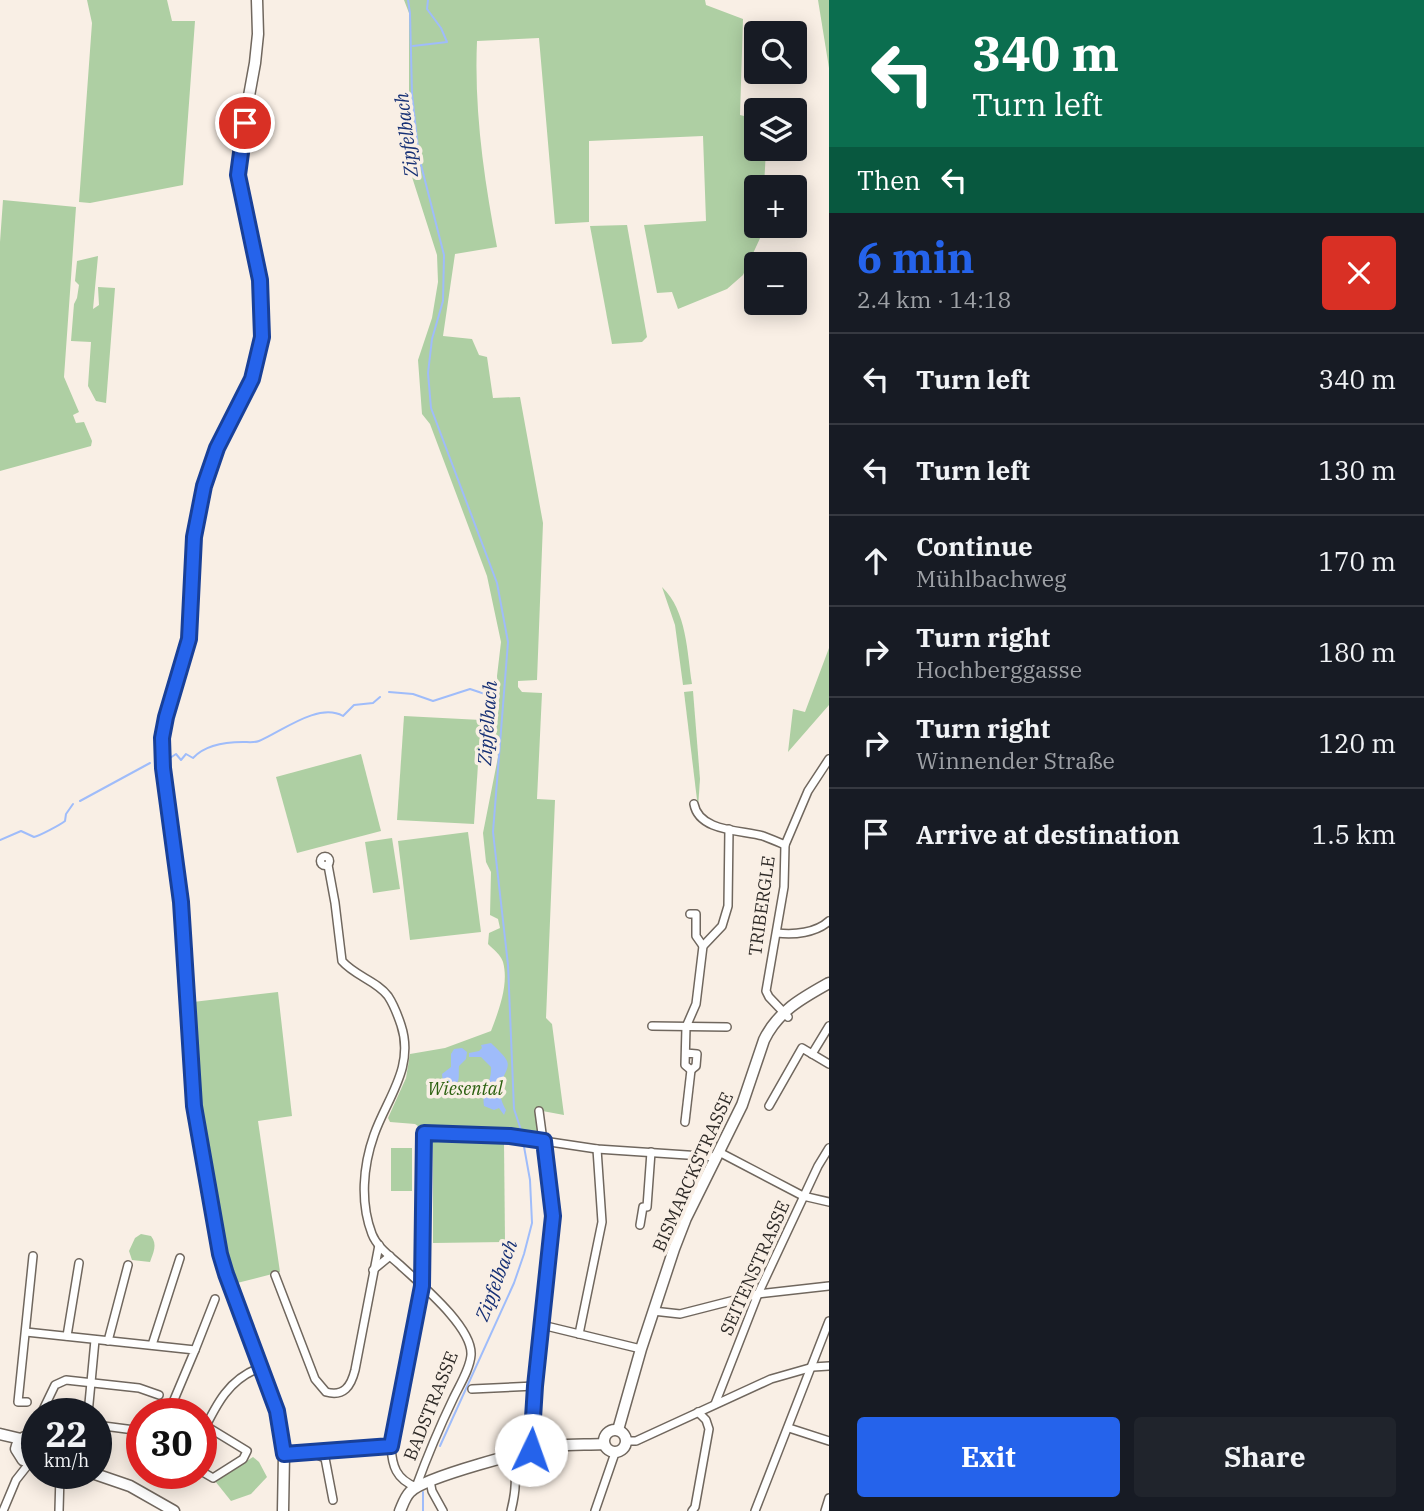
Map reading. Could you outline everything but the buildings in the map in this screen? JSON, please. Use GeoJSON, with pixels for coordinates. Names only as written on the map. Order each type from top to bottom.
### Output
{"type":"FeatureCollection","features":[{"type":"Feature","properties":{"kind":"main road"},"geometry":{"type":"LineString","coordinates":[[257,0],[255,63],[238,175],[260,280],[262,337],[252,379],[217,448],[200,503],[193,554],[189,639],[166,717],[162,753],[181,902],[189,1047],[197,1130],[223,1263],[279,1420],[284,1454],[283,1511]]}},
{"type":"Feature","properties":{"kind":"main road","name":"BISMARCKSTRASSE"},"geometry":{"type":"LineString","coordinates":[[618,1430],[653,1311],[686,1218],[742,1105],[763,1048],[791,1004],[829,983]]}},
{"type":"Feature","properties":{"kind":"main road"},"geometry":{"type":"LineString","coordinates":[[618,1430],[626,1441],[622,1450],[615,1453],[608,1451],[604,1444],[606,1434],[618,1430]]}},
{"type":"Feature","properties":{"kind":"main road"},"geometry":{"type":"LineString","coordinates":[[0,1436],[21,1443]]}},
{"type":"Feature","properties":{"kind":"main road"},"geometry":{"type":"LineString","coordinates":[[400,1511],[406,1496],[424,1483],[531,1450],[559,1445],[604,1444]]}},
{"type":"Feature","properties":{"kind":"main road"},"geometry":{"type":"LineString","coordinates":[[112,1480],[130,1486],[174,1511]]}},
{"type":"Feature","properties":{"kind":"street","name":"TRIBERGLE"},"geometry":{"type":"LineString","coordinates":[[786,1015],[766,991],[784,887],[785,845],[808,790],[829,759]]}},
{"type":"Feature","properties":{"kind":"street"},"geometry":{"type":"LineString","coordinates":[[694,804],[695,810],[707,822],[764,836],[785,845]]}},
{"type":"Feature","properties":{"kind":"street"},"geometry":{"type":"LineString","coordinates":[[685,1122],[691,1070],[686,1067],[686,1027],[696,1004],[703,946],[722,926],[728,906],[729,829]]}},
{"type":"Feature","properties":{"kind":"street","name":"BADSTRASSE"},"geometry":{"type":"LineString","coordinates":[[328,865],[342,961],[388,996],[404,1033],[404,1066],[374,1134],[365,1181],[364,1199],[369,1223],[379,1245],[455,1321],[464,1333],[471,1353],[468,1367],[435,1438],[424,1483]]}},
{"type":"Feature","properties":{"kind":"street"},"geometry":{"type":"LineString","coordinates":[[690,914],[696,914],[696,936],[703,946]]}},
{"type":"Feature","properties":{"kind":"street"},"geometry":{"type":"LineString","coordinates":[[777,933],[793,934],[823,926],[829,921]]}},
{"type":"Feature","properties":{"kind":"street"},"geometry":{"type":"LineString","coordinates":[[652,1026],[727,1027]]}},
{"type":"Feature","properties":{"kind":"street"},"geometry":{"type":"LineString","coordinates":[[812,1054],[829,1026]]}},
{"type":"Feature","properties":{"kind":"street"},"geometry":{"type":"LineString","coordinates":[[769,1106],[802,1048],[829,1064]]}},
{"type":"Feature","properties":{"kind":"street"},"geometry":{"type":"LineString","coordinates":[[531,1450],[553,1216],[539,1111]]}},
{"type":"Feature","properties":{"kind":"street"},"geometry":{"type":"LineString","coordinates":[[443,1511],[432,1491],[424,1483],[405,1482],[396,1473],[391,1446],[422,1286],[424,1133],[510,1136],[597,1149],[718,1155],[803,1196],[829,1202]]}},
{"type":"Feature","properties":{"kind":"street","name":"SEITENSTRASSE"},"geometry":{"type":"LineString","coordinates":[[715,1404],[758,1294],[803,1196],[829,1148]]}},
{"type":"Feature","properties":{"kind":"street"},"geometry":{"type":"LineString","coordinates":[[579,1334],[602,1222],[597,1149]]}},
{"type":"Feature","properties":{"kind":"street"},"geometry":{"type":"LineString","coordinates":[[640,1225],[643,1207],[648,1207],[651,1152]]}},
{"type":"Feature","properties":{"kind":"street"},"geometry":{"type":"LineString","coordinates":[[275,1275],[315,1379],[323,1390],[335,1394],[346,1389],[352,1382],[379,1245]]}},
{"type":"Feature","properties":{"kind":"street"},"geometry":{"type":"LineString","coordinates":[[21,1402],[18,1402],[33,1256]]}},
{"type":"Feature","properties":{"kind":"street"},"geometry":{"type":"LineString","coordinates":[[373,1270],[390,1256]]}},
{"type":"Feature","properties":{"kind":"street"},"geometry":{"type":"LineString","coordinates":[[152,1345],[180,1258]]}},
{"type":"Feature","properties":{"kind":"street"},"geometry":{"type":"LineString","coordinates":[[67,1336],[79,1263]]}},
{"type":"Feature","properties":{"kind":"street"},"geometry":{"type":"LineString","coordinates":[[108,1341],[128,1265]]}},
{"type":"Feature","properties":{"kind":"street"},"geometry":{"type":"LineString","coordinates":[[653,1311],[680,1314],[758,1294],[829,1286]]}},
{"type":"Feature","properties":{"kind":"street"},"geometry":{"type":"LineString","coordinates":[[175,1398],[215,1299]]}},
{"type":"Feature","properties":{"kind":"street"},"geometry":{"type":"LineString","coordinates":[[755,1511],[829,1321]]}},
{"type":"Feature","properties":{"kind":"street"},"geometry":{"type":"LineString","coordinates":[[542,1325],[641,1349]]}},
{"type":"Feature","properties":{"kind":"street"},"geometry":{"type":"LineString","coordinates":[[26,1332],[195,1350]]}},
{"type":"Feature","properties":{"kind":"street"},"geometry":{"type":"LineString","coordinates":[[89,1398],[96,1340]]}},
{"type":"Feature","properties":{"kind":"street"},"geometry":{"type":"LineString","coordinates":[[626,1441],[636,1441],[771,1379],[813,1367],[829,1366]]}},
{"type":"Feature","properties":{"kind":"street"},"geometry":{"type":"LineString","coordinates":[[217,1406],[225,1391],[249,1372],[262,1367]]}},
{"type":"Feature","properties":{"kind":"street"},"geometry":{"type":"LineString","coordinates":[[48,1398],[59,1382],[66,1380],[139,1388],[159,1395]]}},
{"type":"Feature","properties":{"kind":"street"},"geometry":{"type":"LineString","coordinates":[[472,1389],[535,1386]]}},
{"type":"Feature","properties":{"kind":"street"},"geometry":{"type":"LineString","coordinates":[[695,1510],[709,1429],[706,1420],[698,1412]]}},
{"type":"Feature","properties":{"kind":"street"},"geometry":{"type":"LineString","coordinates":[[789,1428],[829,1441]]}},
{"type":"Feature","properties":{"kind":"street"},"geometry":{"type":"LineString","coordinates":[[217,1433],[247,1451],[243,1459],[217,1475]]}},
{"type":"Feature","properties":{"kind":"street"},"geometry":{"type":"LineString","coordinates":[[284,1454],[391,1446]]}},
{"type":"Feature","properties":{"kind":"street"},"geometry":{"type":"LineString","coordinates":[[308,1452],[325,1458],[333,1500]]}},
{"type":"Feature","properties":{"kind":"street"},"geometry":{"type":"LineString","coordinates":[[595,1511],[615,1453]]}},
{"type":"Feature","properties":{"kind":"street"},"geometry":{"type":"LineString","coordinates":[[511,1511],[516,1477],[512,1456]]}},
{"type":"Feature","properties":{"kind":"street"},"geometry":{"type":"LineString","coordinates":[[3,1511],[16,1480],[21,1458]]}},
{"type":"Feature","properties":{"kind":"street"},"geometry":{"type":"LineString","coordinates":[[16,1480],[21,1474]]}},
{"type":"Feature","properties":{"kind":"street"},"geometry":{"type":"LineString","coordinates":[[59,1511],[60,1489]]}},
{"type":"Feature","properties":{"kind":"street"},"geometry":{"type":"LineString","coordinates":[[825,1511],[829,1498]]}},
{"type":"Feature","properties":{"kind":"street"},"geometry":{"type":"LineString","coordinates":[[151,1511],[155,1500]]}},
{"type":"Feature","properties":{"kind":"green space"},"geometry":{"type":"Polygon","coordinates":[[[87,0],[167,0],[172,21],[195,21],[183,185],[90,203],[79,202],[92,23],[87,0]]]}},
{"type":"Feature","properties":{"kind":"green space","name":"Wiesental"},"geometry":{"type":"Polygon","coordinates":[[[404,0],[705,0],[706,5],[743,19],[740,115],[744,116],[744,161],[765,161],[765,175],[744,175],[744,238],[760,238],[754,252],[744,252],[743,275],[727,289],[678,309],[672,292],[657,293],[644,225],[706,221],[703,136],[589,141],[589,222],[555,224],[539,38],[477,41],[481,144],[497,247],[455,254],[443,336],[472,339],[479,355],[487,357],[493,398],[520,397],[543,523],[537,680],[518,681],[518,687],[522,692],[542,693],[537,799],[555,800],[546,1018],[552,1024],[564,1115],[537,1110],[537,1135],[427,1132],[415,1124],[390,1122],[388,1118],[406,1078],[410,1054],[445,1048],[491,1031],[505,979],[502,959],[488,944],[489,933],[500,928],[498,919],[490,915],[491,872],[486,862],[483,833],[498,757],[495,736],[501,642],[487,576],[430,424],[422,414],[418,360],[432,318],[438,282],[437,255],[412,177],[409,136],[409,13],[404,0]]]}},
{"type":"Feature","properties":{"kind":"green space"},"geometry":{"type":"Polygon","coordinates":[[[818,0],[829,0],[829,68],[818,0]]]}},
{"type":"Feature","properties":{"kind":"green space"},"geometry":{"type":"Polygon","coordinates":[[[3,200],[76,207],[64,377],[79,412],[73,415],[76,423],[84,422],[92,441],[91,446],[0,471],[0,242],[3,200]]]}},
{"type":"Feature","properties":{"kind":"green space"},"geometry":{"type":"Polygon","coordinates":[[[627,225],[647,337],[642,342],[612,344],[590,226],[627,225]]]}},
{"type":"Feature","properties":{"kind":"green space"},"geometry":{"type":"Polygon","coordinates":[[[98,256],[93,309],[99,305],[98,287],[115,288],[106,403],[96,401],[88,386],[91,342],[71,341],[74,304],[79,285],[75,281],[77,261],[98,256]]]}},
{"type":"Feature","properties":{"kind":"green space"},"geometry":{"type":"Polygon","coordinates":[[[662,587],[677,608],[681,620],[692,684],[683,685],[675,625],[662,587]]]}},
{"type":"Feature","properties":{"kind":"green space"},"geometry":{"type":"Polygon","coordinates":[[[829,648],[829,705],[788,752],[793,709],[805,712],[829,648]]]}},
{"type":"Feature","properties":{"kind":"green space"},"geometry":{"type":"Polygon","coordinates":[[[693,691],[700,779],[698,808],[684,692],[693,691]]]}},
{"type":"Feature","properties":{"kind":"green space"},"geometry":{"type":"Polygon","coordinates":[[[404,716],[481,720],[474,824],[397,820],[404,716]]]}},
{"type":"Feature","properties":{"kind":"green space"},"geometry":{"type":"Polygon","coordinates":[[[361,754],[381,831],[297,853],[276,777],[361,754]]]}},
{"type":"Feature","properties":{"kind":"green space"},"geometry":{"type":"Polygon","coordinates":[[[468,832],[481,932],[410,940],[398,841],[468,832]]]}},
{"type":"Feature","properties":{"kind":"green space"},"geometry":{"type":"Polygon","coordinates":[[[392,838],[400,889],[373,893],[365,842],[392,838]]]}},
{"type":"Feature","properties":{"kind":"green space"},"geometry":{"type":"Polygon","coordinates":[[[278,992],[292,1116],[258,1121],[280,1272],[237,1283],[223,1242],[201,1138],[193,1002],[278,992]]]}},
{"type":"Feature","properties":{"kind":"green space"},"geometry":{"type":"Polygon","coordinates":[[[433,1142],[504,1142],[505,1242],[433,1243],[433,1142]]]}},
{"type":"Feature","properties":{"kind":"green space"},"geometry":{"type":"Polygon","coordinates":[[[391,1148],[412,1148],[412,1191],[391,1191],[391,1148]]]}},
{"type":"Feature","properties":{"kind":"green space"},"geometry":{"type":"Polygon","coordinates":[[[141,1234],[151,1236],[154,1243],[150,1262],[132,1260],[129,1251],[135,1238],[141,1234]]]}},
{"type":"Feature","properties":{"kind":"green space"},"geometry":{"type":"Polygon","coordinates":[[[253,1457],[267,1477],[251,1494],[231,1501],[217,1480],[253,1457]]]}},
{"type":"Feature","properties":{"kind":"water"},"geometry":{"type":"Polygon","coordinates":[[[491,1043],[508,1065],[500,1092],[506,1110],[504,1115],[499,1108],[494,1110],[484,1106],[491,1067],[481,1057],[469,1057],[469,1053],[482,1048],[481,1045],[491,1043]]]}},
{"type":"Feature","properties":{"kind":"water"},"geometry":{"type":"Polygon","coordinates":[[[462,1048],[467,1052],[466,1059],[459,1066],[458,1082],[449,1086],[443,1083],[442,1074],[451,1067],[451,1054],[454,1049],[462,1048]]]}},
{"type":"Feature","properties":{"kind":"waterway","name":"Zipfelbach"},"geometry":{"type":"LineString","coordinates":[[408,0],[412,94],[419,157],[444,255],[443,301],[432,339],[428,373],[431,408],[497,583],[508,642],[493,832],[508,965],[514,1109],[523,1136]]}},
{"type":"Feature","properties":{"kind":"waterway"},"geometry":{"type":"LineString","coordinates":[[413,46],[447,42],[441,28],[427,9],[428,0]]}},
{"type":"Feature","properties":{"kind":"waterway"},"geometry":{"type":"LineString","coordinates":[[389,692],[413,694],[433,701],[470,689],[491,696]]}},
{"type":"Feature","properties":{"kind":"waterway"},"geometry":{"type":"LineString","coordinates":[[170,758],[176,754],[181,760],[186,754],[193,758],[203,750],[223,744],[257,742],[311,715],[333,713],[343,716],[354,705],[373,703],[380,697]]}},
{"type":"Feature","properties":{"kind":"waterway"},"geometry":{"type":"LineString","coordinates":[[80,801],[150,763]]}},
{"type":"Feature","properties":{"kind":"waterway"},"geometry":{"type":"LineString","coordinates":[[0,840],[21,831],[34,837],[45,833],[65,821],[73,804]]}},
{"type":"Feature","properties":{"kind":"waterway","name":"Zipfelbach"},"geometry":{"type":"LineString","coordinates":[[440,1446],[514,1283],[524,1254],[532,1223],[530,1180],[523,1141]]}},
{"type":"Feature","properties":{"kind":"waterway","name":"Zipfelbach"},"geometry":{"type":"LineString","coordinates":[[423,1492],[423,1511]]}},
{"type":"Feature","properties":{"kind":"route"},"geometry":{"type":"LineString","coordinates":[[245,123],[238,175],[260,280],[263,323],[260,352],[247,391],[217,448],[204,486],[194,537],[189,639],[162,738],[163,768],[177,856],[181,902],[194,1106],[220,1254],[277,1411],[284,1454],[391,1446],[422,1286],[424,1133],[510,1136],[544,1141],[553,1216],[531,1450]]}}]}
